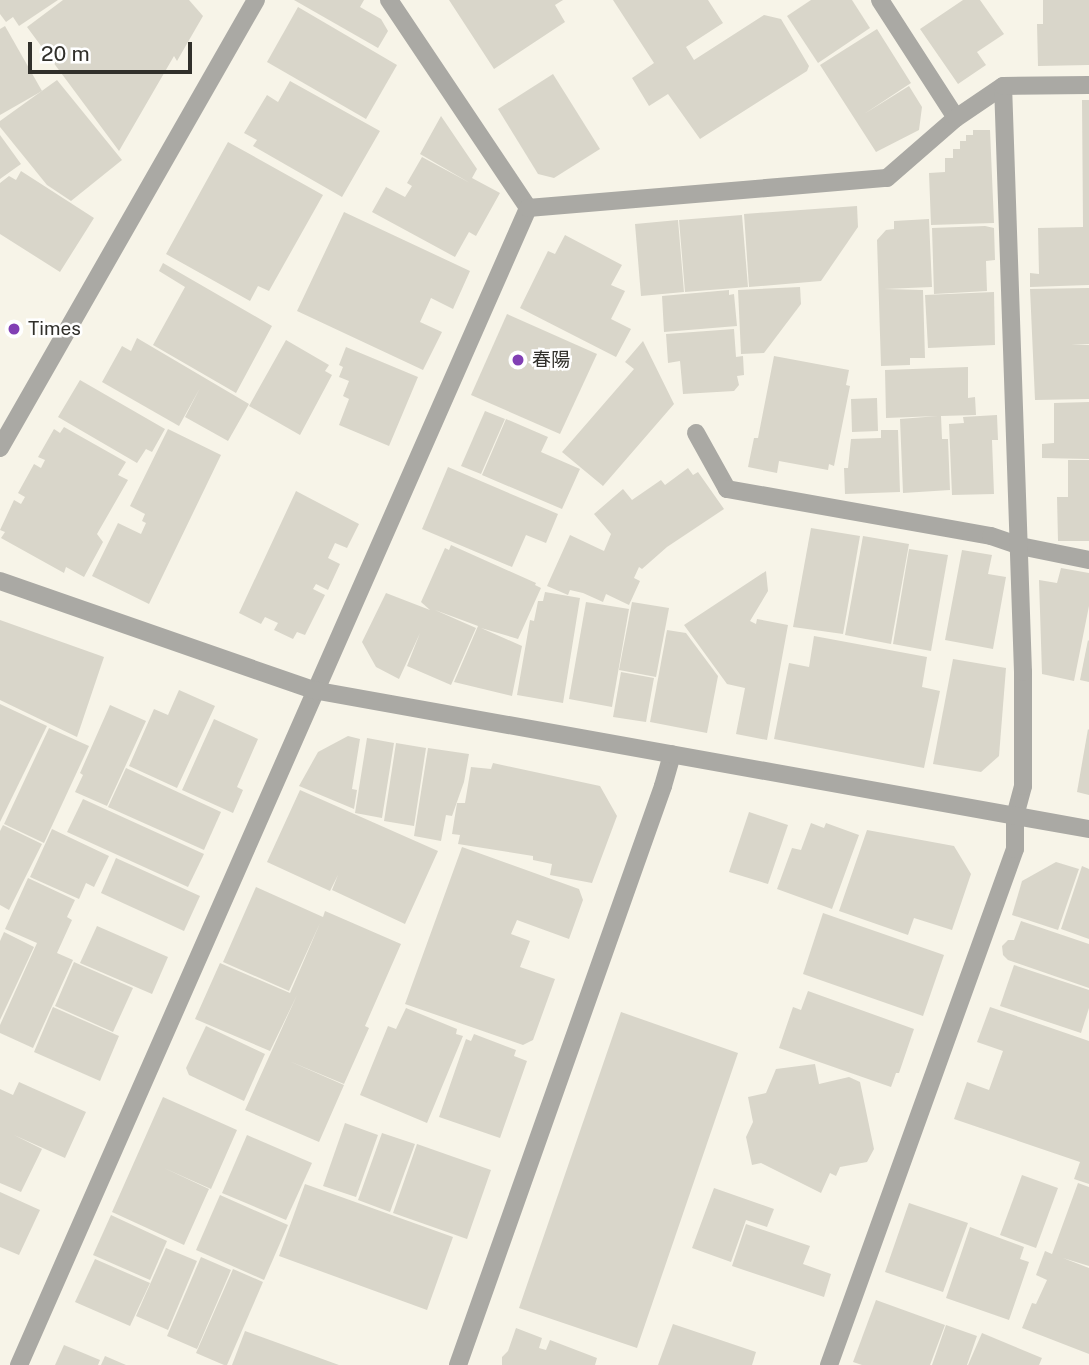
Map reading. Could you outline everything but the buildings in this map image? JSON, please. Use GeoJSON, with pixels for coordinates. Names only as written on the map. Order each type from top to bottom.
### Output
{"type":"FeatureCollection","features":[{"type":"Feature","properties":{"kind":"street"},"geometry":{"type":"LineString","coordinates":[[0,448],[256,0]]}},
{"type":"Feature","properties":{"kind":"street"},"geometry":{"type":"LineString","coordinates":[[389,0],[528,208]]}},
{"type":"Feature","properties":{"kind":"street"},"geometry":{"type":"LineString","coordinates":[[880,0],[956,118]]}},
{"type":"Feature","properties":{"kind":"street"},"geometry":{"type":"LineString","coordinates":[[528,208],[887,178],[956,118],[1003,86],[1089,85]]}},
{"type":"Feature","properties":{"kind":"street"},"geometry":{"type":"LineString","coordinates":[[829,1365],[1015,849],[1016,816],[1023,786],[1020,547],[1003,86]]}},
{"type":"Feature","properties":{"kind":"street"},"geometry":{"type":"LineString","coordinates":[[19,1365],[313,690],[528,208]]}},
{"type":"Feature","properties":{"kind":"street"},"geometry":{"type":"LineString","coordinates":[[696,433],[727,489],[991,536],[1020,547],[1089,560]]}},
{"type":"Feature","properties":{"kind":"street"},"geometry":{"type":"LineString","coordinates":[[0,581],[313,690],[1089,829]]}},
{"type":"Feature","properties":{"kind":"street"},"geometry":{"type":"LineString","coordinates":[[457,1365],[663,786],[672,754]]}},
{"type":"Feature","properties":{"kind":"place","name":"Times"},"geometry":{"type":"Point","coordinates":[14,329]}},
{"type":"Feature","properties":{"kind":"place","name":"春陽"},"geometry":{"type":"Point","coordinates":[518,360]}}]}
